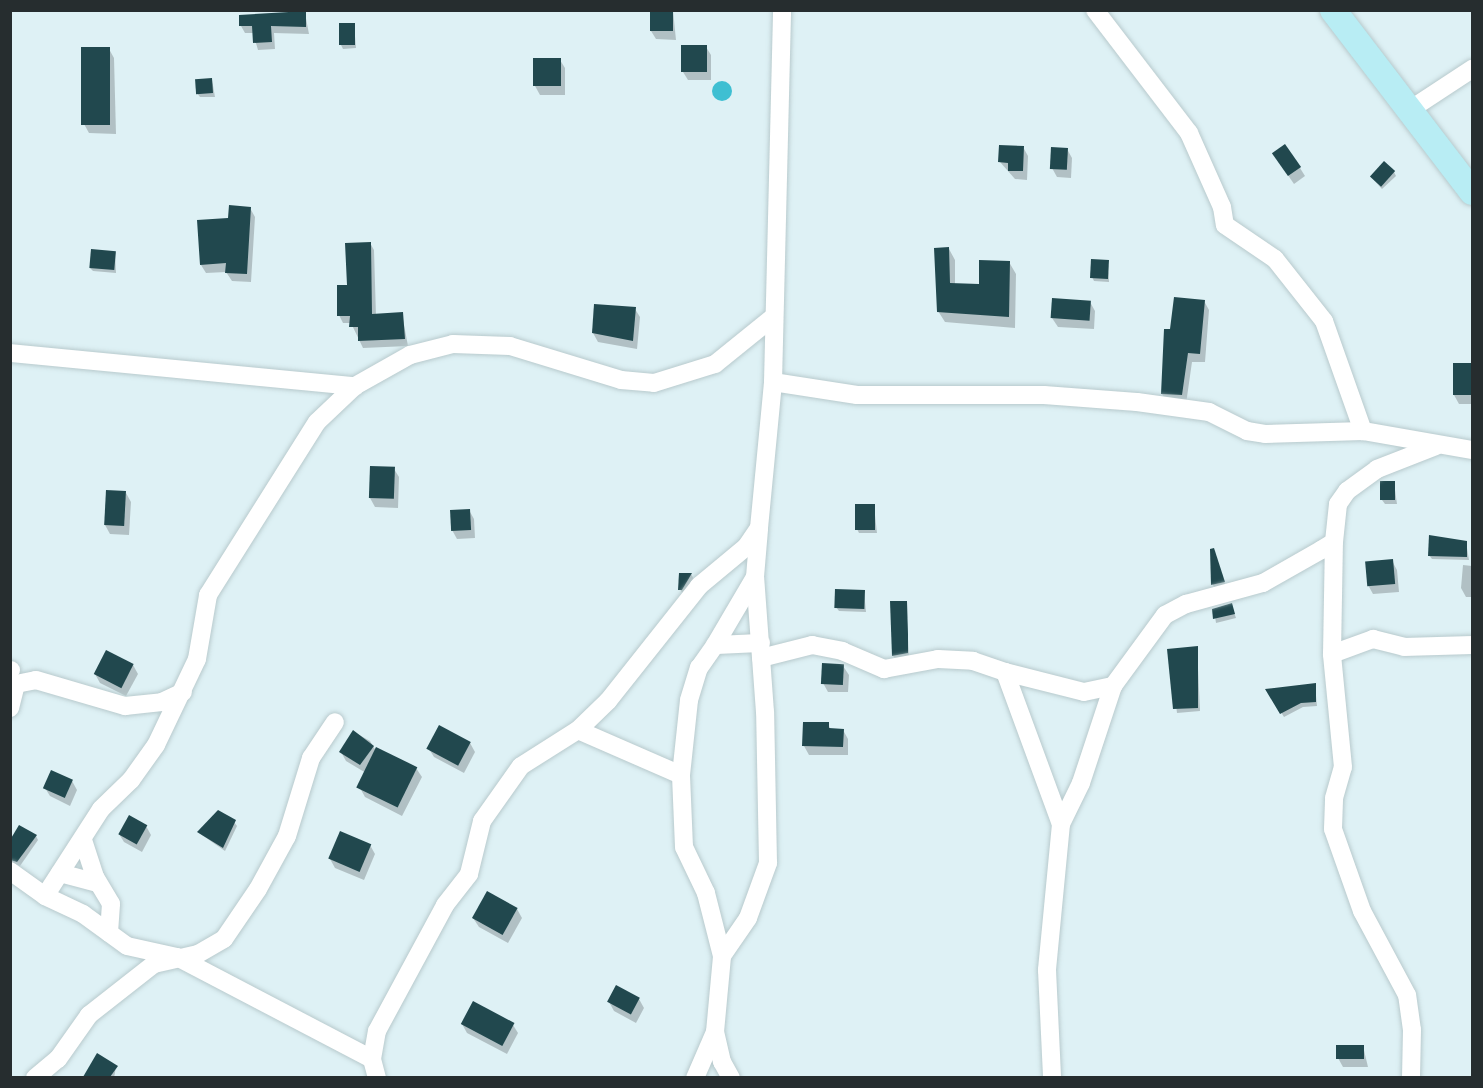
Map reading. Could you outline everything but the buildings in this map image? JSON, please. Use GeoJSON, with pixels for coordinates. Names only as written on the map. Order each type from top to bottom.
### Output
{"type":"FeatureCollection","features":[{"type":"Feature","properties":{"kind":"street"},"geometry":{"type":"LineString","coordinates":[[722,956],[748,918],[768,863],[761,650],[755,577],[773,382],[772,318],[782,10]]}},
{"type":"Feature","properties":{"kind":"street"},"geometry":{"type":"LineString","coordinates":[[1095,10],[1189,134],[1222,207],[1225,225],[1275,259],[1324,321],[1363,431]]}},
{"type":"Feature","properties":{"kind":"street"},"geometry":{"type":"LineString","coordinates":[[1333,10],[1408,111],[1473,192]]}},
{"type":"Feature","properties":{"kind":"street"},"geometry":{"type":"LineString","coordinates":[[1408,111],[1465,81],[1473,69]]}},
{"type":"Feature","properties":{"kind":"street"},"geometry":{"type":"LineString","coordinates":[[45,896],[101,809],[132,780],[156,745],[183,692],[201,646],[208,595],[316,422],[354,386],[410,355],[453,344],[510,346],[621,380],[654,383],[715,364],[772,318]]}},
{"type":"Feature","properties":{"kind":"street"},"geometry":{"type":"LineString","coordinates":[[10,353],[354,386]]}},
{"type":"Feature","properties":{"kind":"street"},"geometry":{"type":"LineString","coordinates":[[773,382],[857,395],[1044,396],[1185,406],[1209,412],[1247,431],[1278,435],[1363,431],[1436,446],[1473,450]]}},
{"type":"Feature","properties":{"kind":"street"},"geometry":{"type":"LineString","coordinates":[[1411,1077],[1412,1030],[1407,995],[1362,911],[1333,829],[1332,815],[1343,767],[1332,654],[1334,542],[1338,504],[1347,491],[1377,469],[1436,446]]}},
{"type":"Feature","properties":{"kind":"street"},"geometry":{"type":"LineString","coordinates":[[377,1077],[372,1059],[377,1031],[445,904],[469,874],[482,820],[521,766],[578,730],[608,701],[699,586],[746,547],[759,528]]}},
{"type":"Feature","properties":{"kind":"street"},"geometry":{"type":"LineString","coordinates":[[1052,1077],[1047,970],[1061,824],[1085,772],[1113,686],[1165,615],[1186,604],[1263,583],[1334,542]]}},
{"type":"Feature","properties":{"kind":"street"},"geometry":{"type":"LineString","coordinates":[[731,1077],[722,1062],[715,1032],[722,956],[706,893],[684,848],[681,775],[689,700],[699,668],[755,577]]}},
{"type":"Feature","properties":{"kind":"street"},"geometry":{"type":"LineString","coordinates":[[1332,654],[1373,639],[1404,647],[1473,645]]}},
{"type":"Feature","properties":{"kind":"street"},"geometry":{"type":"LineString","coordinates":[[715,645],[761,650],[812,645],[842,651],[884,669],[938,659],[973,660],[1005,672],[1084,692],[1113,686]]}},
{"type":"Feature","properties":{"kind":"street"},"geometry":{"type":"LineString","coordinates":[[1005,672],[1061,824]]}},
{"type":"Feature","properties":{"kind":"street"},"geometry":{"type":"LineString","coordinates":[[10,708],[16,684],[36,680],[125,706],[162,702],[183,692]]}},
{"type":"Feature","properties":{"kind":"street"},"geometry":{"type":"LineString","coordinates":[[35,1077],[58,1059],[89,1015],[154,964],[198,954],[224,939],[241,915],[287,836],[310,758],[335,722]]}},
{"type":"Feature","properties":{"kind":"street"},"geometry":{"type":"LineString","coordinates":[[578,730],[681,775]]}},
{"type":"Feature","properties":{"kind":"street"},"geometry":{"type":"LineString","coordinates":[[83,840],[98,883],[111,904],[109,933]]}},
{"type":"Feature","properties":{"kind":"street"},"geometry":{"type":"LineString","coordinates":[[10,872],[45,896],[83,914],[127,946],[177,957],[372,1059]]}},
{"type":"Feature","properties":{"kind":"street"},"geometry":{"type":"LineString","coordinates":[[60,873],[98,883]]}},
{"type":"Feature","properties":{"kind":"street"},"geometry":{"type":"LineString","coordinates":[[332,1038],[359,1040],[377,1031]]}},
{"type":"Feature","properties":{"kind":"street"},"geometry":{"type":"LineString","coordinates":[[695,1077],[715,1032]]}},
{"type":"Feature","properties":{"kind":"water"},"geometry":{"type":"Polygon","coordinates":[[[722,81],[729,84],[732,91],[729,98],[722,101],[715,98],[712,91],[715,84],[722,81]]]}}]}
